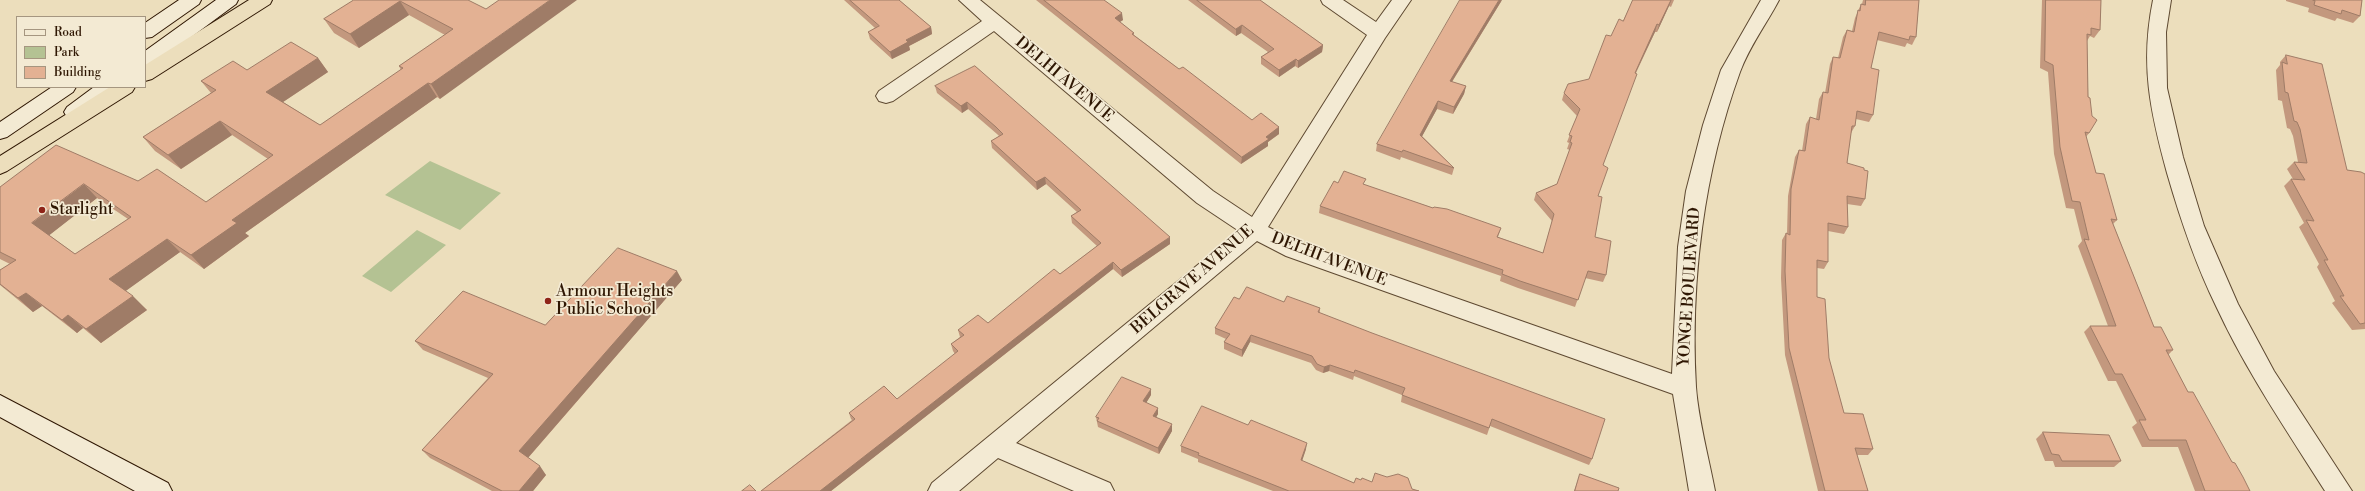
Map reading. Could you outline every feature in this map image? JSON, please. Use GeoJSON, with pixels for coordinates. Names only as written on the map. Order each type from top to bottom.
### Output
{"type":"FeatureCollection","features":[{"type":"Feature","properties":{"kind":"highway"},"geometry":{"type":"LineString","coordinates":[[146,73],[263,0]]}},
{"type":"Feature","properties":{"kind":"highway"},"geometry":{"type":"LineString","coordinates":[[0,165],[123,88]]}},
{"type":"Feature","properties":{"kind":"street"},"geometry":{"type":"LineString","coordinates":[[146,31],[192,0]]}},
{"type":"Feature","properties":{"kind":"street"},"geometry":{"type":"LineString","coordinates":[[146,60],[229,0]]}},
{"type":"Feature","properties":{"kind":"street","name":"DELHI AVENUE"},"geometry":{"type":"LineString","coordinates":[[968,0],[1205,197],[1255,230],[1294,250],[1684,388]]}},
{"type":"Feature","properties":{"kind":"street"},"geometry":{"type":"LineString","coordinates":[[1330,0],[1378,33]]}},
{"type":"Feature","properties":{"kind":"street","name":"BELGRAVE AVENUE"},"geometry":{"type":"LineString","coordinates":[[941,491],[1255,230],[1378,33],[1402,0]]}},
{"type":"Feature","properties":{"kind":"street","name":"YONGE BOULEVARD"},"geometry":{"type":"LineString","coordinates":[[1702,491],[1684,388],[1685,317],[1689,247],[1697,191],[1713,125],[1731,70],[1770,0]]}},
{"type":"Feature","properties":{"kind":"street"},"geometry":{"type":"LineString","coordinates":[[2162,0],[2156,32],[2157,88],[2173,157],[2193,226],[2227,306],[2266,378],[2339,491]]}},
{"type":"Feature","properties":{"kind":"street"},"geometry":{"type":"LineString","coordinates":[[886,96],[994,22]]}},
{"type":"Feature","properties":{"kind":"street"},"geometry":{"type":"LineString","coordinates":[[0,132],[65,88]]}},
{"type":"Feature","properties":{"kind":"street"},"geometry":{"type":"LineString","coordinates":[[0,165],[107,88]]}},
{"type":"Feature","properties":{"kind":"street"},"geometry":{"type":"LineString","coordinates":[[0,405],[158,491]]}},
{"type":"Feature","properties":{"kind":"street"},"geometry":{"type":"LineString","coordinates":[[996,446],[1101,491]]}},
{"type":"Feature","properties":{"kind":"green space"},"geometry":{"type":"Polygon","coordinates":[[[430,161],[501,193],[460,230],[385,195],[430,161]]]}},
{"type":"Feature","properties":{"kind":"green space"},"geometry":{"type":"Polygon","coordinates":[[[417,230],[446,245],[391,292],[362,276],[417,230]]]}},
{"type":"Feature","properties":{"kind":"building"},"geometry":{"type":"Polygon","coordinates":[[[354,0],[468,0],[486,9],[499,0],[550,0],[431,84],[428,83],[232,220],[237,223],[191,255],[167,239],[109,279],[133,296],[86,329],[68,315],[62,320],[26,293],[18,298],[0,284],[0,270],[16,260],[0,252],[0,187],[56,145],[138,181],[157,169],[206,202],[273,155],[220,121],[168,155],[143,137],[216,90],[201,81],[233,61],[247,70],[291,42],[318,58],[266,92],[320,125],[403,68],[399,66],[453,29],[400,1],[350,34],[324,19],[354,0]],[[84,184],[32,223],[75,254],[131,217],[84,184]]]}},
{"type":"Feature","properties":{"kind":"building"},"geometry":{"type":"Polygon","coordinates":[[[850,0],[899,0],[931,27],[906,40],[908,42],[890,52],[868,32],[879,26],[850,0]]]}},
{"type":"Feature","properties":{"kind":"building"},"geometry":{"type":"Polygon","coordinates":[[[1044,0],[1104,0],[1122,13],[1115,18],[1134,33],[1132,34],[1179,69],[1183,67],[1252,120],[1261,113],[1279,127],[1266,137],[1269,139],[1242,157],[1044,0]]]}},
{"type":"Feature","properties":{"kind":"building"},"geometry":{"type":"Polygon","coordinates":[[[1197,0],[1260,0],[1323,45],[1298,61],[1296,59],[1279,70],[1261,57],[1274,49],[1242,25],[1236,29],[1197,0]]]}},
{"type":"Feature","properties":{"kind":"building"},"geometry":{"type":"Polygon","coordinates":[[[1460,0],[1499,0],[1450,81],[1466,86],[1454,107],[1438,101],[1420,135],[1454,168],[1403,150],[1402,152],[1377,144],[1460,0]]]}},
{"type":"Feature","properties":{"kind":"building"},"geometry":{"type":"Polygon","coordinates":[[[1633,0],[1671,0],[1659,25],[1657,24],[1635,73],[1637,74],[1603,165],[1608,168],[1598,196],[1602,197],[1595,237],[1611,241],[1606,275],[1588,271],[1578,300],[1502,274],[1503,270],[1320,206],[1334,181],[1338,183],[1344,171],[1366,179],[1363,184],[1433,208],[1447,209],[1501,228],[1497,237],[1543,253],[1554,214],[1536,193],[1557,184],[1572,143],[1570,142],[1572,136],[1569,135],[1580,109],[1564,93],[1568,84],[1589,79],[1606,35],[1611,36],[1619,19],[1623,21],[1633,0]]]}},
{"type":"Feature","properties":{"kind":"building"},"geometry":{"type":"Polygon","coordinates":[[[1866,0],[1919,0],[1916,37],[1910,36],[1909,40],[1879,32],[1871,68],[1879,70],[1873,115],[1857,111],[1855,126],[1852,126],[1847,163],[1864,168],[1864,170],[1868,171],[1865,199],[1847,196],[1848,227],[1828,223],[1828,262],[1817,260],[1817,297],[1825,299],[1829,358],[1844,413],[1863,414],[1873,449],[1855,448],[1868,491],[1825,491],[1789,348],[1785,271],[1786,233],[1790,235],[1791,189],[1799,150],[1805,151],[1810,117],[1819,120],[1823,92],[1828,93],[1833,57],[1840,58],[1847,30],[1854,32],[1858,10],[1860,11],[1861,4],[1865,5],[1866,0]]]}},
{"type":"Feature","properties":{"kind":"building"},"geometry":{"type":"Polygon","coordinates":[[[2046,0],[2101,0],[2100,30],[2091,28],[2091,35],[2087,34],[2088,97],[2090,98],[2092,116],[2097,120],[2089,133],[2085,132],[2096,173],[2104,174],[2117,220],[2111,219],[2154,327],[2161,327],[2173,350],[2166,350],[2188,392],[2193,392],[2250,491],[2205,491],[2186,440],[2149,440],[2139,420],[2146,420],[2122,374],[2115,374],[2090,326],[2116,326],[2084,239],[2089,240],[2080,202],[2072,201],[2060,147],[2053,65],[2045,61],[2046,0]]]}},
{"type":"Feature","properties":{"kind":"building"},"geometry":{"type":"Polygon","coordinates":[[[2313,0],[2362,0],[2360,16],[2342,10],[2341,14],[2314,5],[2315,1],[2313,0]]]}},
{"type":"Feature","properties":{"kind":"building"},"geometry":{"type":"Polygon","coordinates":[[[2286,55],[2322,64],[2347,170],[2365,174],[2365,323],[2360,324],[2340,296],[2344,296],[2324,260],[2328,260],[2306,220],[2314,221],[2291,179],[2305,180],[2294,162],[2307,163],[2300,129],[2297,122],[2294,121],[2288,93],[2285,92],[2282,62],[2287,64],[2286,55]]]}},
{"type":"Feature","properties":{"kind":"building"},"geometry":{"type":"Polygon","coordinates":[[[975,66],[1170,237],[1121,270],[1113,262],[820,491],[761,491],[855,419],[849,413],[884,386],[897,399],[958,351],[951,344],[964,335],[958,330],[978,315],[988,323],[1054,269],[1060,274],[1101,243],[1071,216],[1081,210],[1045,177],[1036,182],[991,141],[1003,134],[996,127],[967,102],[961,106],[935,86],[975,66]]]}},
{"type":"Feature","properties":{"kind":"building"},"geometry":{"type":"Polygon","coordinates":[[[618,248],[677,271],[519,451],[540,466],[519,491],[502,491],[422,450],[493,374],[415,341],[463,291],[545,325],[618,248]]]}},
{"type":"Feature","properties":{"kind":"building"},"geometry":{"type":"Polygon","coordinates":[[[1247,287],[1284,302],[1287,296],[1320,308],[1318,312],[1605,419],[1592,459],[1492,419],[1489,428],[1402,395],[1405,388],[1355,370],[1354,373],[1330,365],[1324,367],[1317,364],[1312,356],[1251,335],[1242,350],[1224,342],[1230,334],[1215,328],[1234,297],[1239,299],[1247,287]]]}},
{"type":"Feature","properties":{"kind":"building"},"geometry":{"type":"Polygon","coordinates":[[[1122,377],[1151,389],[1143,401],[1158,408],[1153,416],[1172,424],[1158,448],[1097,421],[1099,418],[1096,417],[1122,377]]]}},
{"type":"Feature","properties":{"kind":"building"},"geometry":{"type":"Polygon","coordinates":[[[1202,406],[1248,425],[1251,420],[1307,443],[1301,460],[1354,483],[1356,478],[1361,480],[1362,478],[1372,482],[1375,473],[1387,477],[1398,474],[1408,478],[1412,489],[1419,491],[1289,491],[1198,455],[1199,453],[1181,446],[1202,406]]]}},
{"type":"Feature","properties":{"kind":"building"},"geometry":{"type":"Polygon","coordinates":[[[2043,432],[2109,435],[2121,461],[2062,461],[2059,455],[2052,454],[2043,432]]]}},
{"type":"Feature","properties":{"kind":"building"},"geometry":{"type":"Polygon","coordinates":[[[1580,474],[1619,488],[1618,491],[1575,491],[1580,474]]]}},
{"type":"Feature","properties":{"kind":"building"},"geometry":{"type":"Polygon","coordinates":[[[750,485],[756,491],[742,491],[750,485]]]}},
{"type":"Feature","properties":{"kind":"place","name":"Starlight"},"geometry":{"type":"Point","coordinates":[42,210]}},
{"type":"Feature","properties":{"kind":"place","name":"Armour Heights Public School"},"geometry":{"type":"Point","coordinates":[548,301]}}]}
